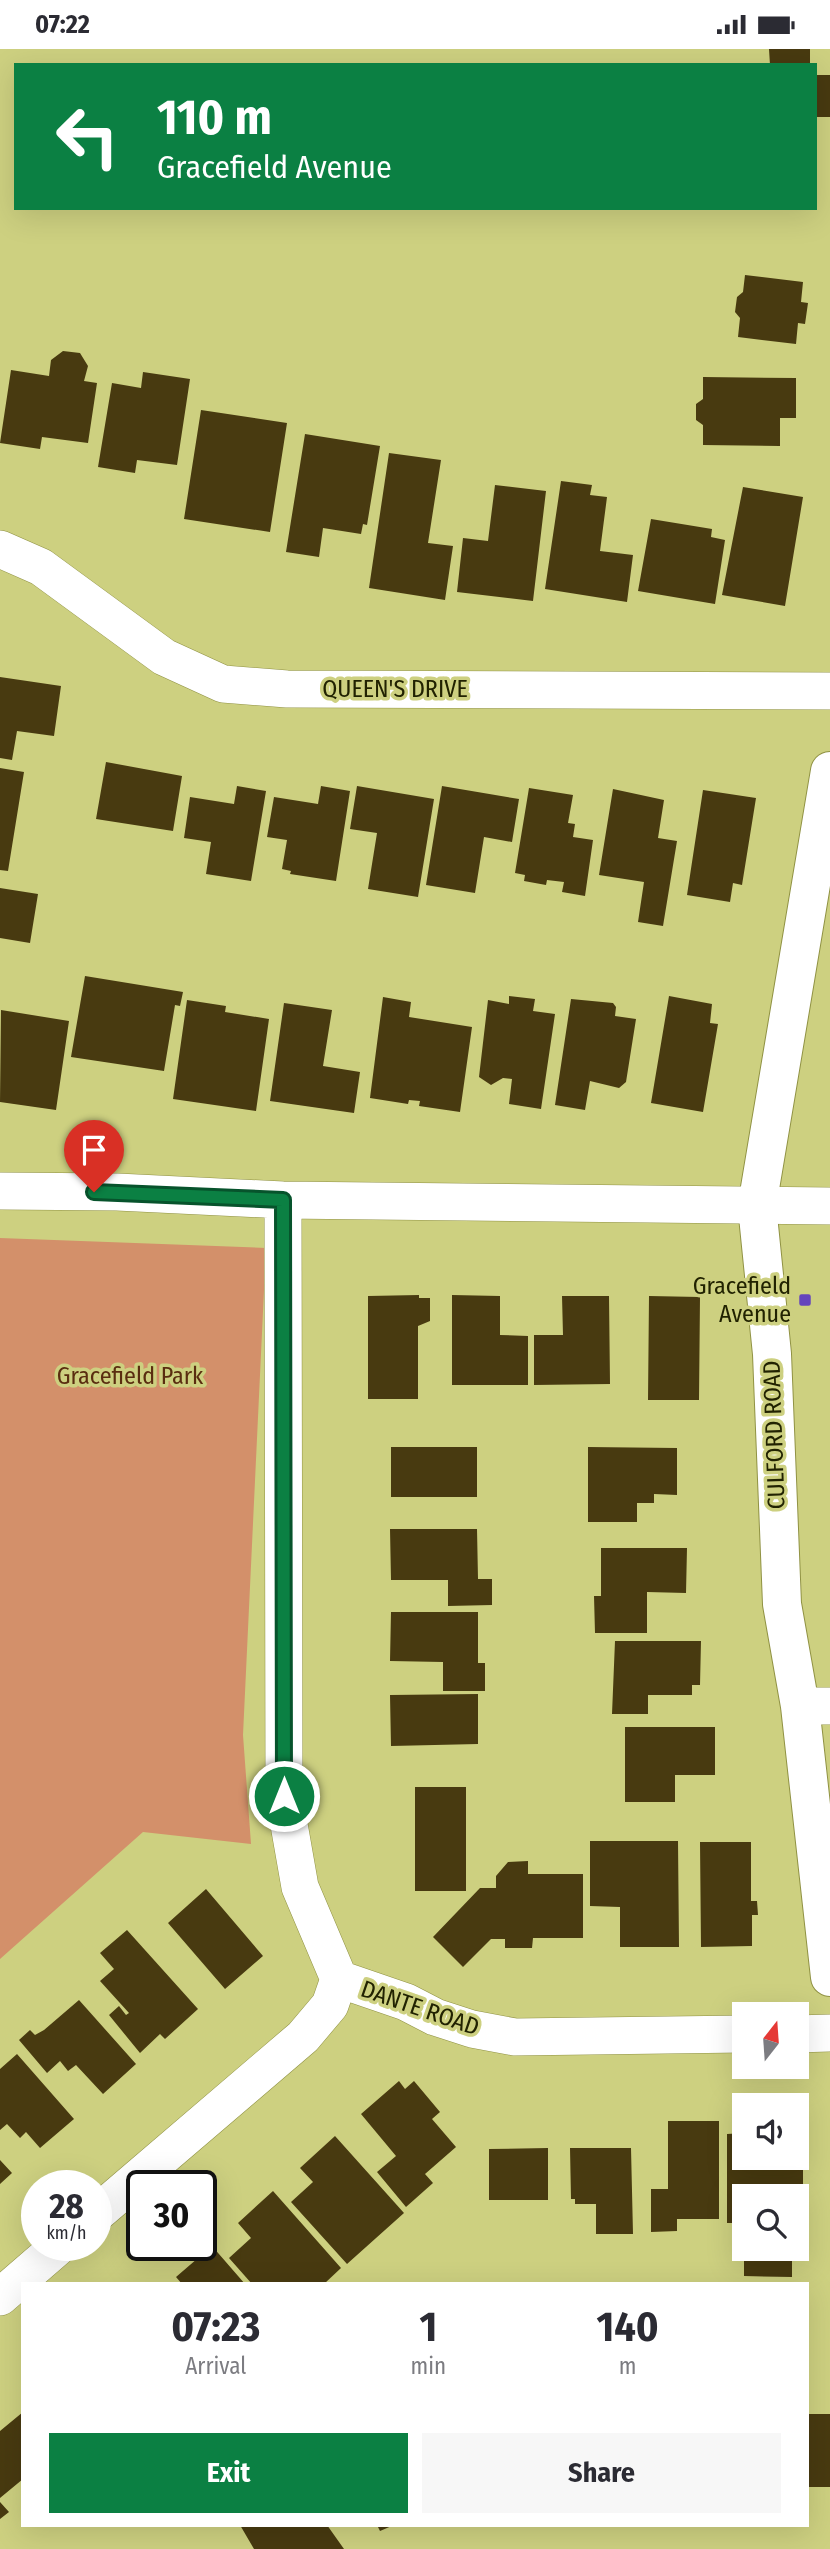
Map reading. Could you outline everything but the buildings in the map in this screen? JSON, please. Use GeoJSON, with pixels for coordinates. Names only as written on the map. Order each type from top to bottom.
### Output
{"type":"FeatureCollection","features":[{"type":"Feature","properties":{"kind":"street","name":"QUEEN'S DRIVE"},"geometry":{"type":"LineString","coordinates":[[0,549],[41,567],[164,657],[223,684],[287,689],[830,691]]}},
{"type":"Feature","properties":{"kind":"street","name":"CULFORD ROAD"},"geometry":{"type":"LineString","coordinates":[[830,771],[757,1206],[772,1354],[782,1604],[815,1706],[830,1977]]}},
{"type":"Feature","properties":{"kind":"street"},"geometry":{"type":"LineString","coordinates":[[0,1191],[117,1192],[283,1200],[830,1206]]}},
{"type":"Feature","properties":{"kind":"street","name":"DANTE ROAD"},"geometry":{"type":"LineString","coordinates":[[283,1200],[284,1796],[300,1887],[339,1979],[406,2002],[447,2021],[514,2037],[732,2034]]}},
{"type":"Feature","properties":{"kind":"street"},"geometry":{"type":"LineString","coordinates":[[112,2200],[303,2037],[330,2005],[339,1979]]}},
{"type":"Feature","properties":{"kind":"street"},"geometry":{"type":"LineString","coordinates":[[809,2034],[830,2033]]}},
{"type":"Feature","properties":{"kind":"street"},"geometry":{"type":"LineString","coordinates":[[0,2297],[42,2261]]}},
{"type":"Feature","properties":{"kind":"green space","name":"Gracefield Park"},"geometry":{"type":"Polygon","coordinates":[[[0,1238],[266,1248],[243,1735],[251,1844],[143,1832],[0,1959],[0,1238]]]}},
{"type":"Feature","properties":{"kind":"place","name":"Gracefield Avenue"},"geometry":{"type":"Point","coordinates":[805,1300]}},
{"type":"Feature","properties":{"kind":"route"},"geometry":{"type":"LineString","coordinates":[[94,1192],[283,1200],[284,1796]]}}]}
